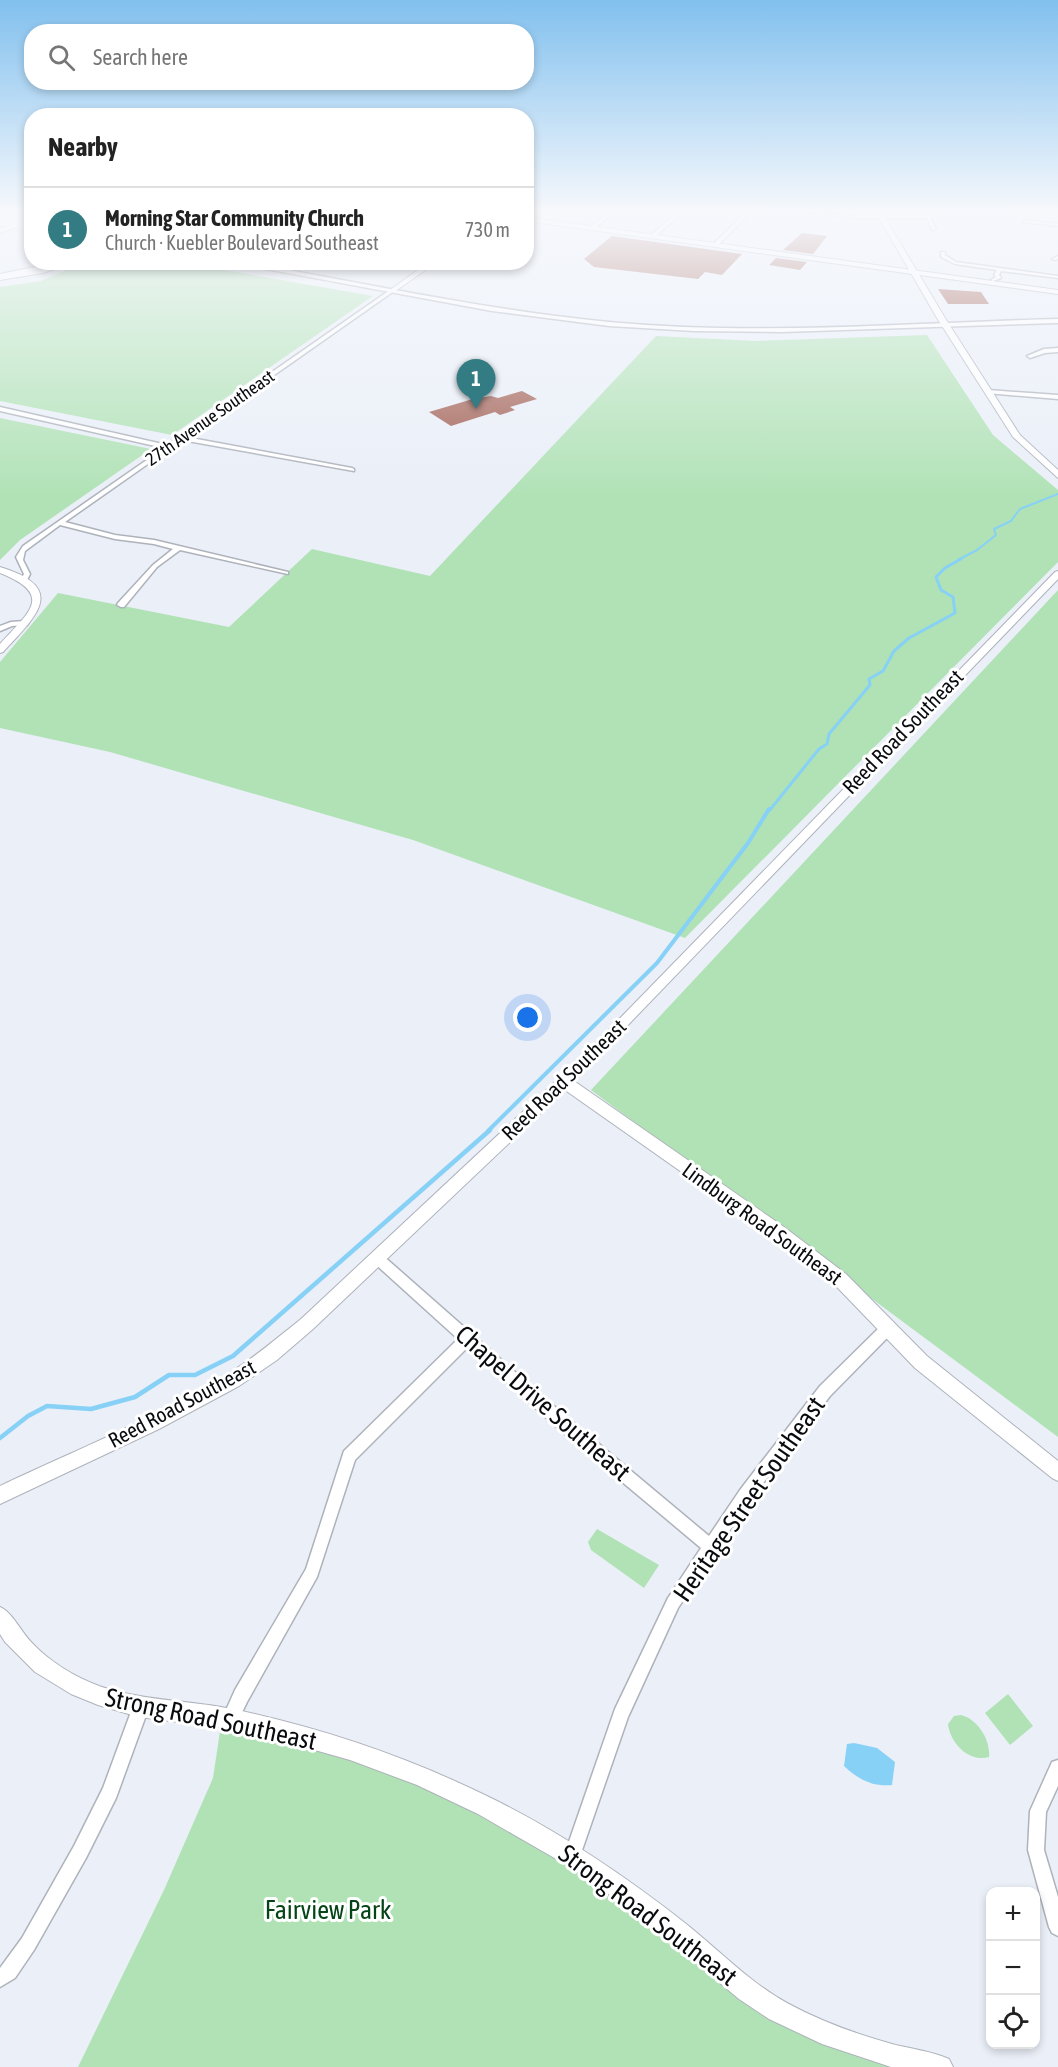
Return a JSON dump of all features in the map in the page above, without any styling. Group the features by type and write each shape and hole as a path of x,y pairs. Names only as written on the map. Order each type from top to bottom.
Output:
{"main road":[{"path":"488,307 544,317 663,328 782,330 1058,321"},
{"path":"936,307 1017,437 1058,475"}],"street":[{"name":"27th Avenue Southeast","path":"24,581 27,576 18,559 20,552 58,523 368,307"},
{"path":"1030,356 1044,351 1058,350"},
{"path":"988,392 1058,397"},
{"path":"0,409 169,447"},
{"path":"181,438 352,470"},
{"path":"58,523 286,573"},
{"path":"121,605 156,566 178,548"},
{"path":"0,570 24,581 36,590 38,599 35,609 0,650"},
{"name":"Reed Road Southeast","path":"0,1495 153,1423 233,1380 285,1343 564,1082 1058,573"},
{"path":"0,629 11,624 24,623"},
{"name":"Lindburg Road Southeast","path":"564,1082 779,1232 840,1279 930,1370 1058,1472"},
{"name":"Chapel Drive Southeast","path":"377,1258 558,1419 711,1547"},
{"name":"Heritage Street Southeast","path":"572,1856 621,1715 673,1603 745,1495 825,1391 888,1328"},
{"path":"230,1719 312,1572 349,1456 468,1338"},
{"name":"Strong Road Southeast","path":"0,1617 16,1640 50,1672 98,1697 141,1707 230,1719 301,1735 390,1764 474,1800 572,1856 663,1920 756,1998 806,2025 893,2058 941,2067"},
{"path":"0,1978 9,1972 28,1944 80,1852 110,1792 141,1707"},
{"path":"1058,1768 1038,1811 1036,1850 1058,1927"}],"green space":[{"path":"0,307 356,307 172,435 0,401"},
{"path":"927,335 993,435 1058,490 1058,562 685,938 413,840 110,752 0,728 0,662 58,593 229,627 312,549 430,576 656,336 755,341"},
{"path":"0,418 151,449 20,540 0,560"},
{"path":"1058,590 1058,1437 591,1090"},
{"path":"597,1529 659,1565 644,1588 591,1550 588,1542"},
{"path":"1008,1694 1033,1726 1010,1745 985,1713"},
{"path":"961,1715 973,1721 986,1738 989,1757 974,1757 968,1754 952,1738 948,1724 954,1716"},
{"name":"Fairview Park","path":"222,1718 301,1735 545,1839 757,1998 941,2067 78,2067 164,1890 213,1778"}],"water":[{"path":"854,1743 877,1748 895,1762 892,1785 878,1785 866,1781 844,1766 847,1744"}],"building":[{"path":"522,391 537,399 510,407 515,410 500,415 495,412 451,426 429,412 473,399 491,396 498,398"}],"waterway":[{"path":"958,560 977,550 996,535 994,529 1011,521 1020,509 1058,494"},
{"path":"769,811 819,749 827,744 829,734 870,685 869,679 883,671 894,651 909,638 955,613 953,597 941,590 936,577 945,568 961,559"},
{"path":"488,1131 657,963 748,843 769,809"},
{"path":"0,1438 28,1416 47,1406 91,1409 135,1397 169,1375 195,1375 233,1356 490,1130"}],"place":[{"name":"Morning Star Community Church","path":"476,409"}]}
